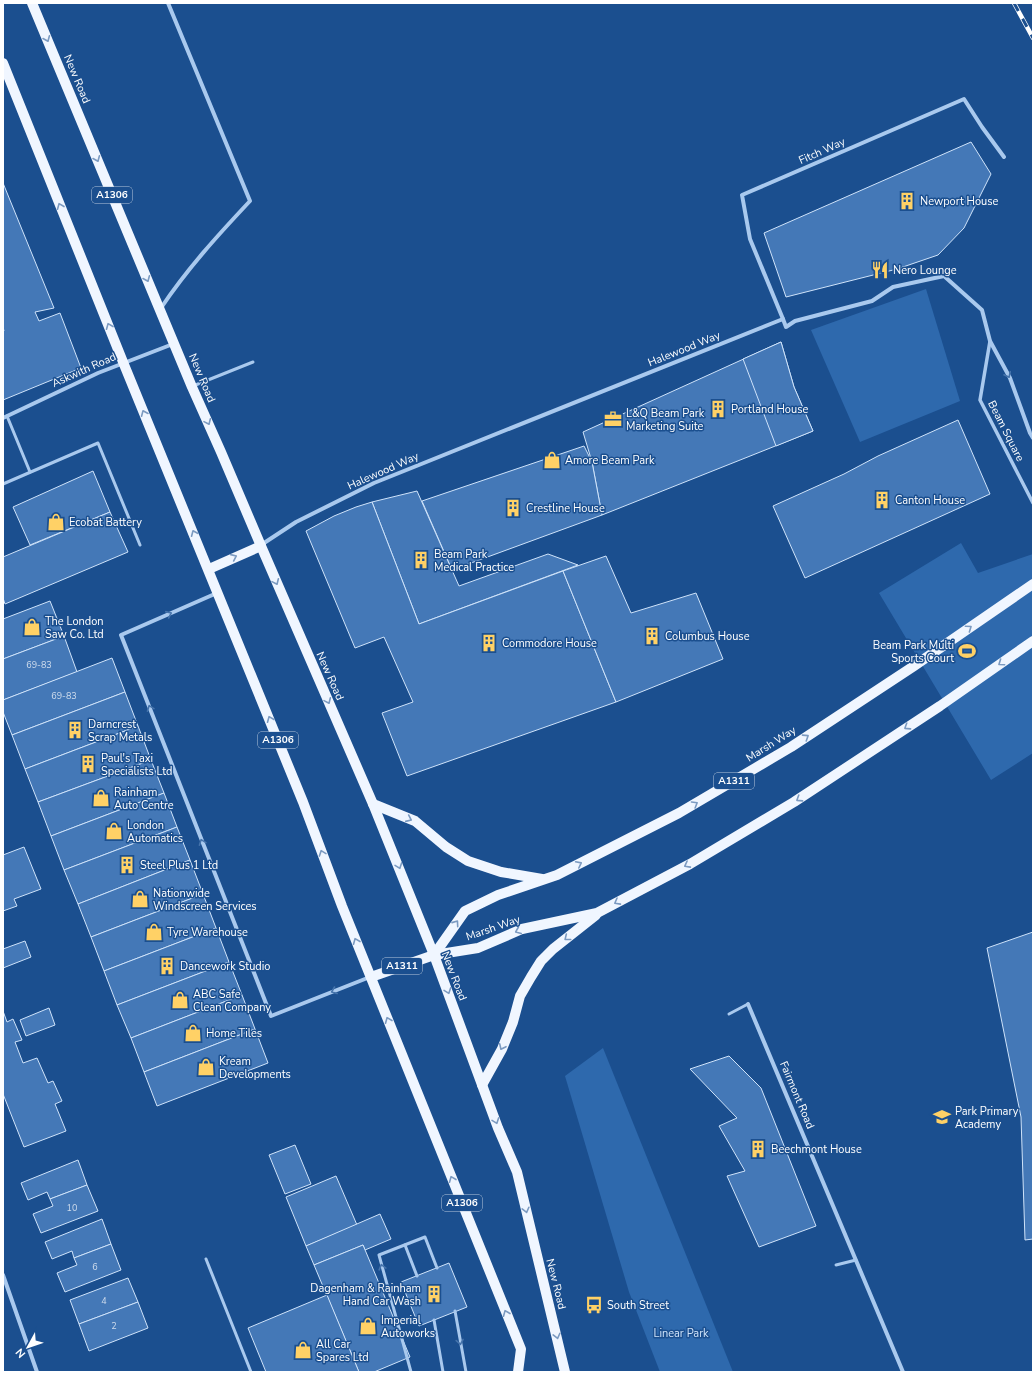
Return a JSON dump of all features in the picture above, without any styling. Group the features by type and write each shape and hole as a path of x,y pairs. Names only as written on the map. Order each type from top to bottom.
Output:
{"main road":[{"name":"New Road","path":"32,3 192,387 373,804 434,955 482,1085 517,1172 566,1372"},
{"name":"A1306","path":"3,64 303,802 335,889 521,1349 518,1372"},
{"path":"209,569 260,546"},
{"name":"Marsh Way","path":"434,955 465,911 498,895 557,875 679,814 791,747 914,666 1033,584"},
{"name":"Marsh Way","path":"371,977 434,955 478,948 522,929 597,913 690,864 794,802 940,706 1033,641"},
{"path":"373,804 415,821 446,847 468,861 501,872 544,880"},
{"name":"A1311","path":"482,1085 502,1049 513,1022 520,996 531,977 542,961 553,949 597,913"}],"street":[{"path":"160,309 173,290 217,236 250,201 168,3"},
{"name":"Fitch Way","path":"782,319 750,239 742,195 964,99 1004,157"},
{"name":"Halewood Way","path":"260,546 296,522 374,483 782,319 786,326 795,321 872,301 893,287 944,276 982,310 990,341 1010,378 1033,438"},
{"name":"Beam Square","path":"990,341 980,400 1033,503"},
{"name":"Askwith Road","path":"5,417 123,362 174,344"},
{"path":"217,593 121,635 271,1016 371,977"},
{"name":"Fairmont Road","path":"748,1004 903,1372"},
{"path":"3,1275 36,1372"}],"lane":[{"path":"192,387 253,362"},
{"path":"5,417 30,472"},
{"path":"3,484 98,443 140,545"},
{"path":"729,1014 748,1004"},
{"path":"411,1372 379,1255 425,1237 437,1268"},
{"path":"405,1245 417,1276"},
{"path":"206,1259 251,1372"},
{"path":"836,1265 856,1260"},
{"path":"455,1311 466,1372"},
{"path":"434,1320 443,1372"}],"green space":[{"path":"926,289 960,401 860,442 811,330"},
{"name":"Beam Park Multi Sports Court","path":"961,543 978,573 1033,554 1033,753 991,780 879,593"},
{"name":"Linear Park","path":"603,1048 733,1372 660,1372 629,1292 565,1076"}],"building":[{"name":"Newport House","path":"971,142 991,174 964,228 938,255 897,269 786,297 764,233"},
{"path":"3,183 54,308 35,312 39,321 60,313 81,368 3,400 4,331"},
{"name":"Portland House","path":"781,342 794,387 813,431 602,515 592,462 583,432"},
{"path":"781,342 794,387 813,431 776,446 743,359"},
{"name":"Canton House","path":"958,420 990,494 805,578 773,506"},
{"name":"Crestline House","path":"584,446 592,462 602,515 452,570 422,501"},
{"path":"93,471 110,512 30,545 13,507"},
{"name":"Beam Park Medical Practice","path":"417,491 459,586 548,554 578,565 419,624 372,502"},
{"name":"Commodore House","path":"372,502 419,624 563,571 616,702 407,776 382,713 413,702 384,637 355,648 306,531 334,516"},
{"path":"110,512 128,552 5,604 3,598 3,557"},
{"name":"Columbus House","path":"606,556 631,613 696,593 723,659 616,702 563,571"},
{"name":"The London Saw Co. Ltd","path":"50,601 64,636 3,659 3,619"},
{"path":"64,636 77,672 3,700 3,659"},
{"path":"112,658 125,692 12,735 3,712 3,700"},
{"name":"Darncrest Scrap Metals","path":"125,692 138,726 25,769 12,735"},
{"name":"Paul's Taxi Specialists Ltd","path":"138,726 151,760 38,802 25,769"},
{"name":"Rainham Auto Centre","path":"151,760 164,793 51,836 38,802"},
{"name":"London Automatics","path":"164,793 177,827 64,870 51,836"},
{"name":"Steel Plus 1 Ltd","path":"177,827 190,860 78,904 64,870"},
{"path":"24,847 41,889 14,899 17,906 3,911 3,855"},
{"name":"Nationwide Windscreen Services","path":"190,860 203,894 91,937 78,904"},
{"name":"Tyre Warehouse","path":"203,894 216,928 104,971 91,937"},
{"name":"Dancework Studio","path":"216,928 229,962 117,1005 104,971"},
{"name":"Park Primary Academy","path":"1033,932 1033,1239 1025,1240 1021,1117 987,948"},
{"path":"25,941 31,957 3,968 3,949"},
{"name":"ABC Safe Clean Company","path":"229,962 242,995 131,1038 117,1005"},
{"name":"Home Tiles","path":"242,995 255,1029 144,1072 131,1038"},
{"path":"49,1008 55,1025 26,1036 20,1020"},
{"path":"3,1011 7,1022 13,1019 22,1040 15,1042 23,1063 37,1058 48,1083 53,1081 62,1101 55,1104 66,1131 24,1147 3,1094"},
{"name":"Kream Developments","path":"255,1029 268,1063 157,1106 144,1072"},
{"name":"Beechmont House","path":"729,1056 761,1088 816,1226 759,1247 727,1176 745,1171 719,1126 737,1118 690,1069"},
{"path":"295,1145 311,1184 285,1194 269,1155"},
{"path":"78,1160 87,1185 50,1199 47,1192 28,1200 21,1183"},
{"path":"336,1176 357,1225 306,1246 286,1197"},
{"path":"87,1185 98,1211 41,1233 33,1214 53,1206 50,1199"},
{"path":"380,1214 391,1239 365,1250 363,1245 314,1265 306,1246"},
{"path":"102,1219 111,1244 74,1258 72,1251 52,1259 45,1242"},
{"path":"111,1244 121,1270 65,1292 57,1273 77,1265 74,1258"},
{"name":"Imperial Autoworks","path":"363,1245 410,1357 374,1372 359,1372 314,1265"},
{"name":"Dagenham & Rainham Hand Car Wash","path":"449,1263 467,1307 419,1326 401,1282"},
{"path":"128,1278 138,1302 79,1324 70,1300"},
{"name":"All Car Spares Ltd","path":"327,1295 359,1372 266,1372 248,1328"},
{"path":"138,1302 148,1328 89,1351 79,1324"}],"railway":[{"path":"1014,3 1033,38"}],"place":[{"name":"Newport House","path":"907,201"},
{"name":"Nero Lounge","path":"880,270"},
{"name":"Portland House","path":"718,409"},
{"name":"L&Q Beam Park Marketing Suite","path":"613,419"},
{"name":"Amore Beam Park","path":"552,460"},
{"name":"Canton House","path":"882,500"},
{"name":"Crestline House","path":"513,508"},
{"name":"Ecobat Battery","path":"56,522"},
{"name":"Beam Park Medical Practice","path":"421,560"},
{"name":"The London Saw Co. Ltd","path":"32,627"},
{"name":"Columbus House","path":"652,636"},
{"name":"Commodore House","path":"489,643"},
{"name":"Beam Park Multi Sports Court","path":"967,651"},
{"name":"Darncrest Scrap Metals","path":"75,730"},
{"name":"Paul's Taxi Specialists Ltd","path":"88,764"},
{"name":"Rainham Auto Centre","path":"101,798"},
{"name":"London Automatics","path":"114,831"},
{"name":"Steel Plus 1 Ltd","path":"127,865"},
{"name":"Nationwide Windscreen Services","path":"140,899"},
{"name":"Tyre Warehouse","path":"154,932"},
{"name":"Dancework Studio","path":"167,966"},
{"name":"ABC Safe Clean Company","path":"180,1000"},
{"name":"Home Tiles","path":"193,1033"},
{"name":"Kream Developments","path":"206,1067"},
{"name":"Park Primary Academy","path":"942,1117"},
{"name":"Beechmont House","path":"758,1149"},
{"name":"Dagenham & Rainham Hand Car Wash","path":"434,1294"},
{"name":"South Street","path":"594,1305"},
{"name":"Imperial Autoworks","path":"368,1326"},
{"name":"All Car Spares Ltd","path":"303,1350"}]}
